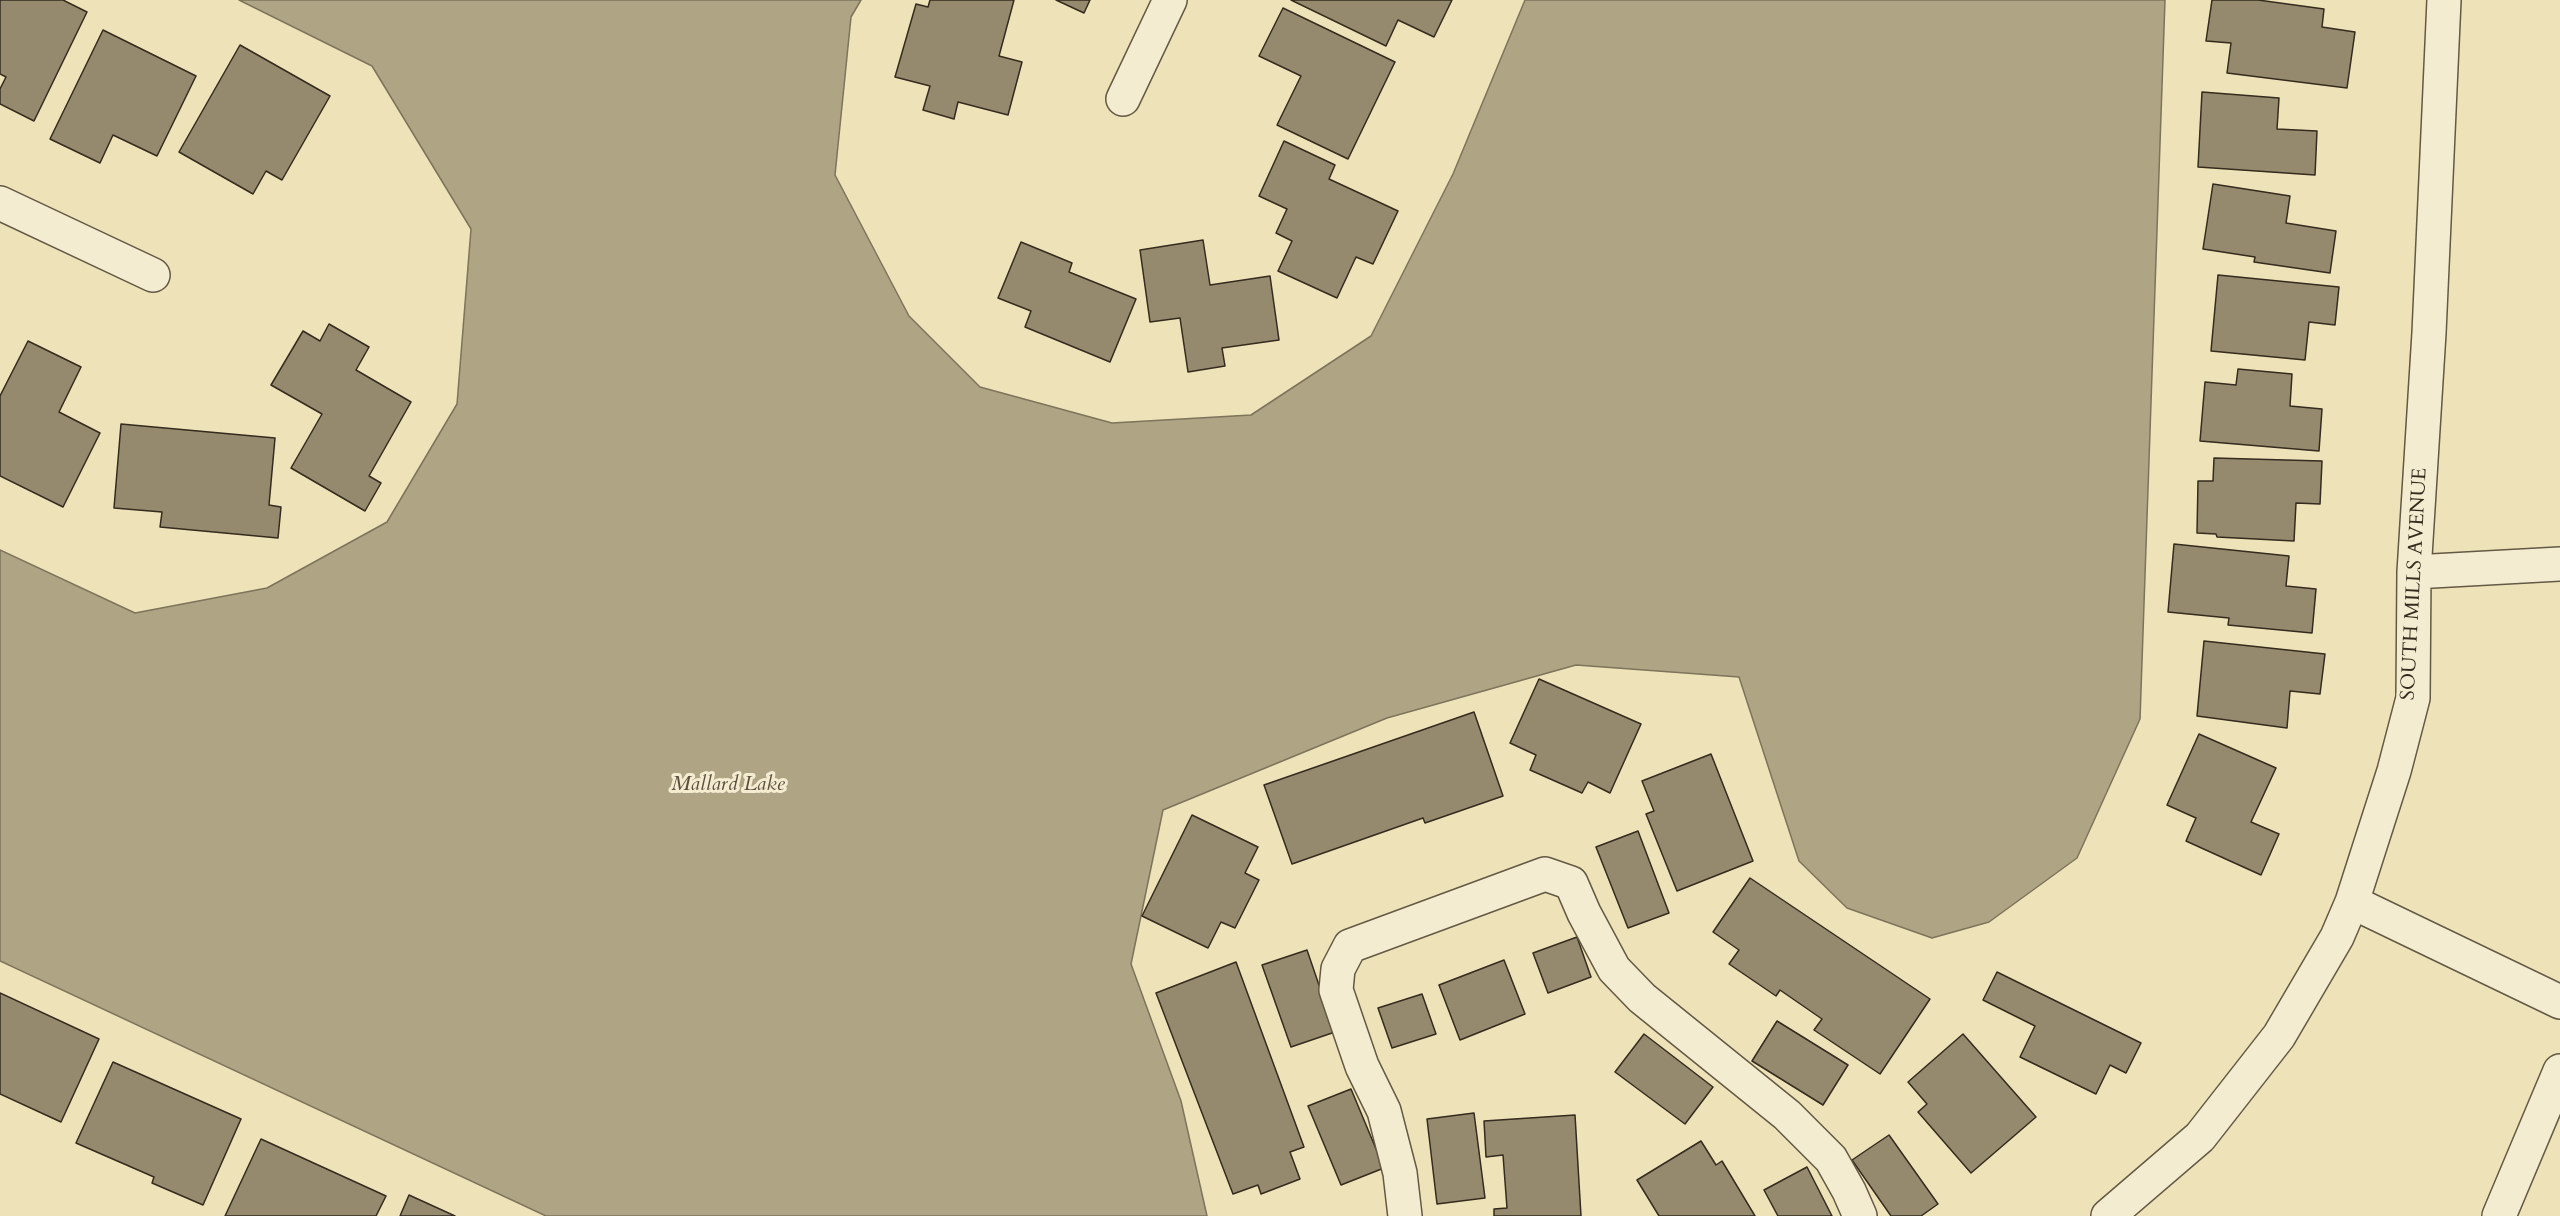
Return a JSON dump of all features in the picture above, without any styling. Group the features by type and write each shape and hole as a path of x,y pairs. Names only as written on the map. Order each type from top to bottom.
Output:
{"street":[{"path":"1123,99 1170,0"},
{"name":"SOUTH MILLS AVENUE","path":"2108,1216 2200,1137 2279,1035 2337,937 2352,902 2394,771 2413,698 2414,572 2429,333 2444,0"},
{"path":"0,203 153,275"},
{"path":"2414,572 2560,564"},
{"path":"1405,1216 1400,1173 1384,1111 1362,1065 1335,990 1338,969 1350,946 1545,874 1570,883 1614,969 1642,998 1787,1114 1831,1160 1860,1216"},
{"path":"2352,902 2560,1002"},
{"path":"2499,1216 2560,1071"}],"water":[{"name":"Mallard Lake","path":"239,0 861,0 851,17 835,175 909,316 980,387 1112,423 1251,415 1371,336 1453,174 1525,0 2165,0 2140,719 2077,858 1989,922 1932,938 1847,908 1799,861 1739,677 1576,665 1387,718 1163,810 1131,964 1181,1101 1207,1216 546,1216 0,961 0,550 135,613 267,588 387,522 457,404 471,229 372,66"}],"building":[{"path":"0,0 63,0 87,12 34,121 0,104 0,89 6,77 0,74"},
{"path":"930,0 1014,0 999,56 1022,62 1008,115 958,102 954,119 923,110 930,86 895,77 916,4 928,7"},
{"path":"1056,0 1090,0 1084,13"},
{"path":"1291,0 1452,0 1434,37 1398,20 1386,46"},
{"path":"2212,0 2258,0 2324,9 2322,27 2355,32 2347,88 2227,73 2231,43 2206,41"},
{"path":"1283,8 1395,62 1348,159 1277,125 1301,76 1259,56"},
{"path":"103,30 196,76 157,156 113,135 100,163 50,139"},
{"path":"240,45 330,96 282,180 266,171 253,194 179,152"},
{"path":"2202,92 2279,98 2277,129 2317,131 2315,175 2198,167"},
{"path":"1284,141 1335,165 1329,179 1398,211 1373,264 1356,257 1337,298 1278,271 1292,241 1276,233 1287,209 1259,196"},
{"path":"2213,184 2290,196 2286,223 2336,231 2330,273 2254,262 2255,257 2203,249"},
{"path":"1203,240 1210,285 1270,276 1279,340 1222,348 1225,366 1188,372 1180,318 1150,322 1140,250"},
{"path":"1021,242 1072,263 1069,272 1136,299 1110,362 1025,327 1031,311 998,298"},
{"path":"2218,275 2339,287 2335,325 2309,322 2305,360 2211,351"},
{"path":"329,324 369,347 356,370 411,402 369,476 381,483 365,511 291,468 322,414 271,385 303,331 320,341"},
{"path":"28,341 81,367 59,412 100,433 63,507 0,476 0,396"},
{"path":"2238,369 2292,374 2290,406 2322,409 2319,451 2200,441 2205,382 2236,385"},
{"path":"121,424 275,438 269,505 281,507 278,538 160,527 162,512 114,508"},
{"path":"2214,458 2322,461 2320,504 2296,503 2294,541 2217,537 2216,534 2197,533 2198,481 2213,481"},
{"path":"2174,544 2289,556 2286,586 2316,589 2312,633 2228,625 2229,618 2168,612"},
{"path":"2204,641 2325,654 2320,694 2290,691 2287,728 2197,716"},
{"path":"1539,679 1641,724 1610,793 1588,782 1582,793 1530,770 1536,755 1510,743"},
{"path":"1474,712 1503,796 1425,823 1423,818 1292,864 1264,785"},
{"path":"2199,734 2276,768 2251,822 2279,834 2261,875 2186,841 2196,818 2167,805"},
{"path":"1711,754 1753,861 1677,891 1646,814 1654,811 1642,781"},
{"path":"1192,815 1258,847 1245,873 1259,880 1235,928 1221,922 1208,948 1142,916"},
{"path":"1638,831 1669,913 1628,928 1596,847"},
{"path":"1750,878 1930,999 1880,1074 1814,1030 1822,1019 1780,990 1776,996 1729,964 1739,950 1713,932"},
{"path":"1577,937 1591,977 1548,993 1533,953"},
{"path":"1307,950 1335,1032 1291,1047 1262,965"},
{"path":"1504,960 1525,1014 1460,1040 1439,985"},
{"path":"1236,962 1304,1147 1290,1152 1300,1179 1261,1194 1258,1185 1233,1194 1156,993"},
{"path":"1997,972 2141,1043 2126,1073 2110,1065 2096,1094 2020,1057 2035,1026 1983,1000"},
{"path":"0,993 99,1039 61,1122 0,1094"},
{"path":"1422,994 1436,1034 1392,1048 1378,1008"},
{"path":"1777,1021 1848,1065 1823,1105 1752,1061"},
{"path":"1644,1034 1713,1087 1685,1124 1615,1072"},
{"path":"1963,1034 2036,1117 1971,1173 1918,1112 1927,1104 1908,1082"},
{"path":"113,1062 241,1119 203,1205 152,1183 154,1177 76,1143"},
{"path":"1351,1089 1384,1168 1341,1185 1308,1106"},
{"path":"1474,1113 1485,1198 1437,1204 1427,1119"},
{"path":"1575,1115 1581,1216 1494,1216 1494,1209 1507,1208 1503,1155 1486,1157 1484,1121"},
{"path":"1889,1135 1938,1204 1921,1216 1891,1216 1852,1160"},
{"path":"261,1139 386,1196 376,1216 225,1216"},
{"path":"1701,1141 1716,1165 1722,1161 1755,1216 1659,1216 1637,1180"},
{"path":"1807,1167 1832,1216 1778,1216 1764,1190"},
{"path":"409,1195 455,1216 400,1216"}]}
